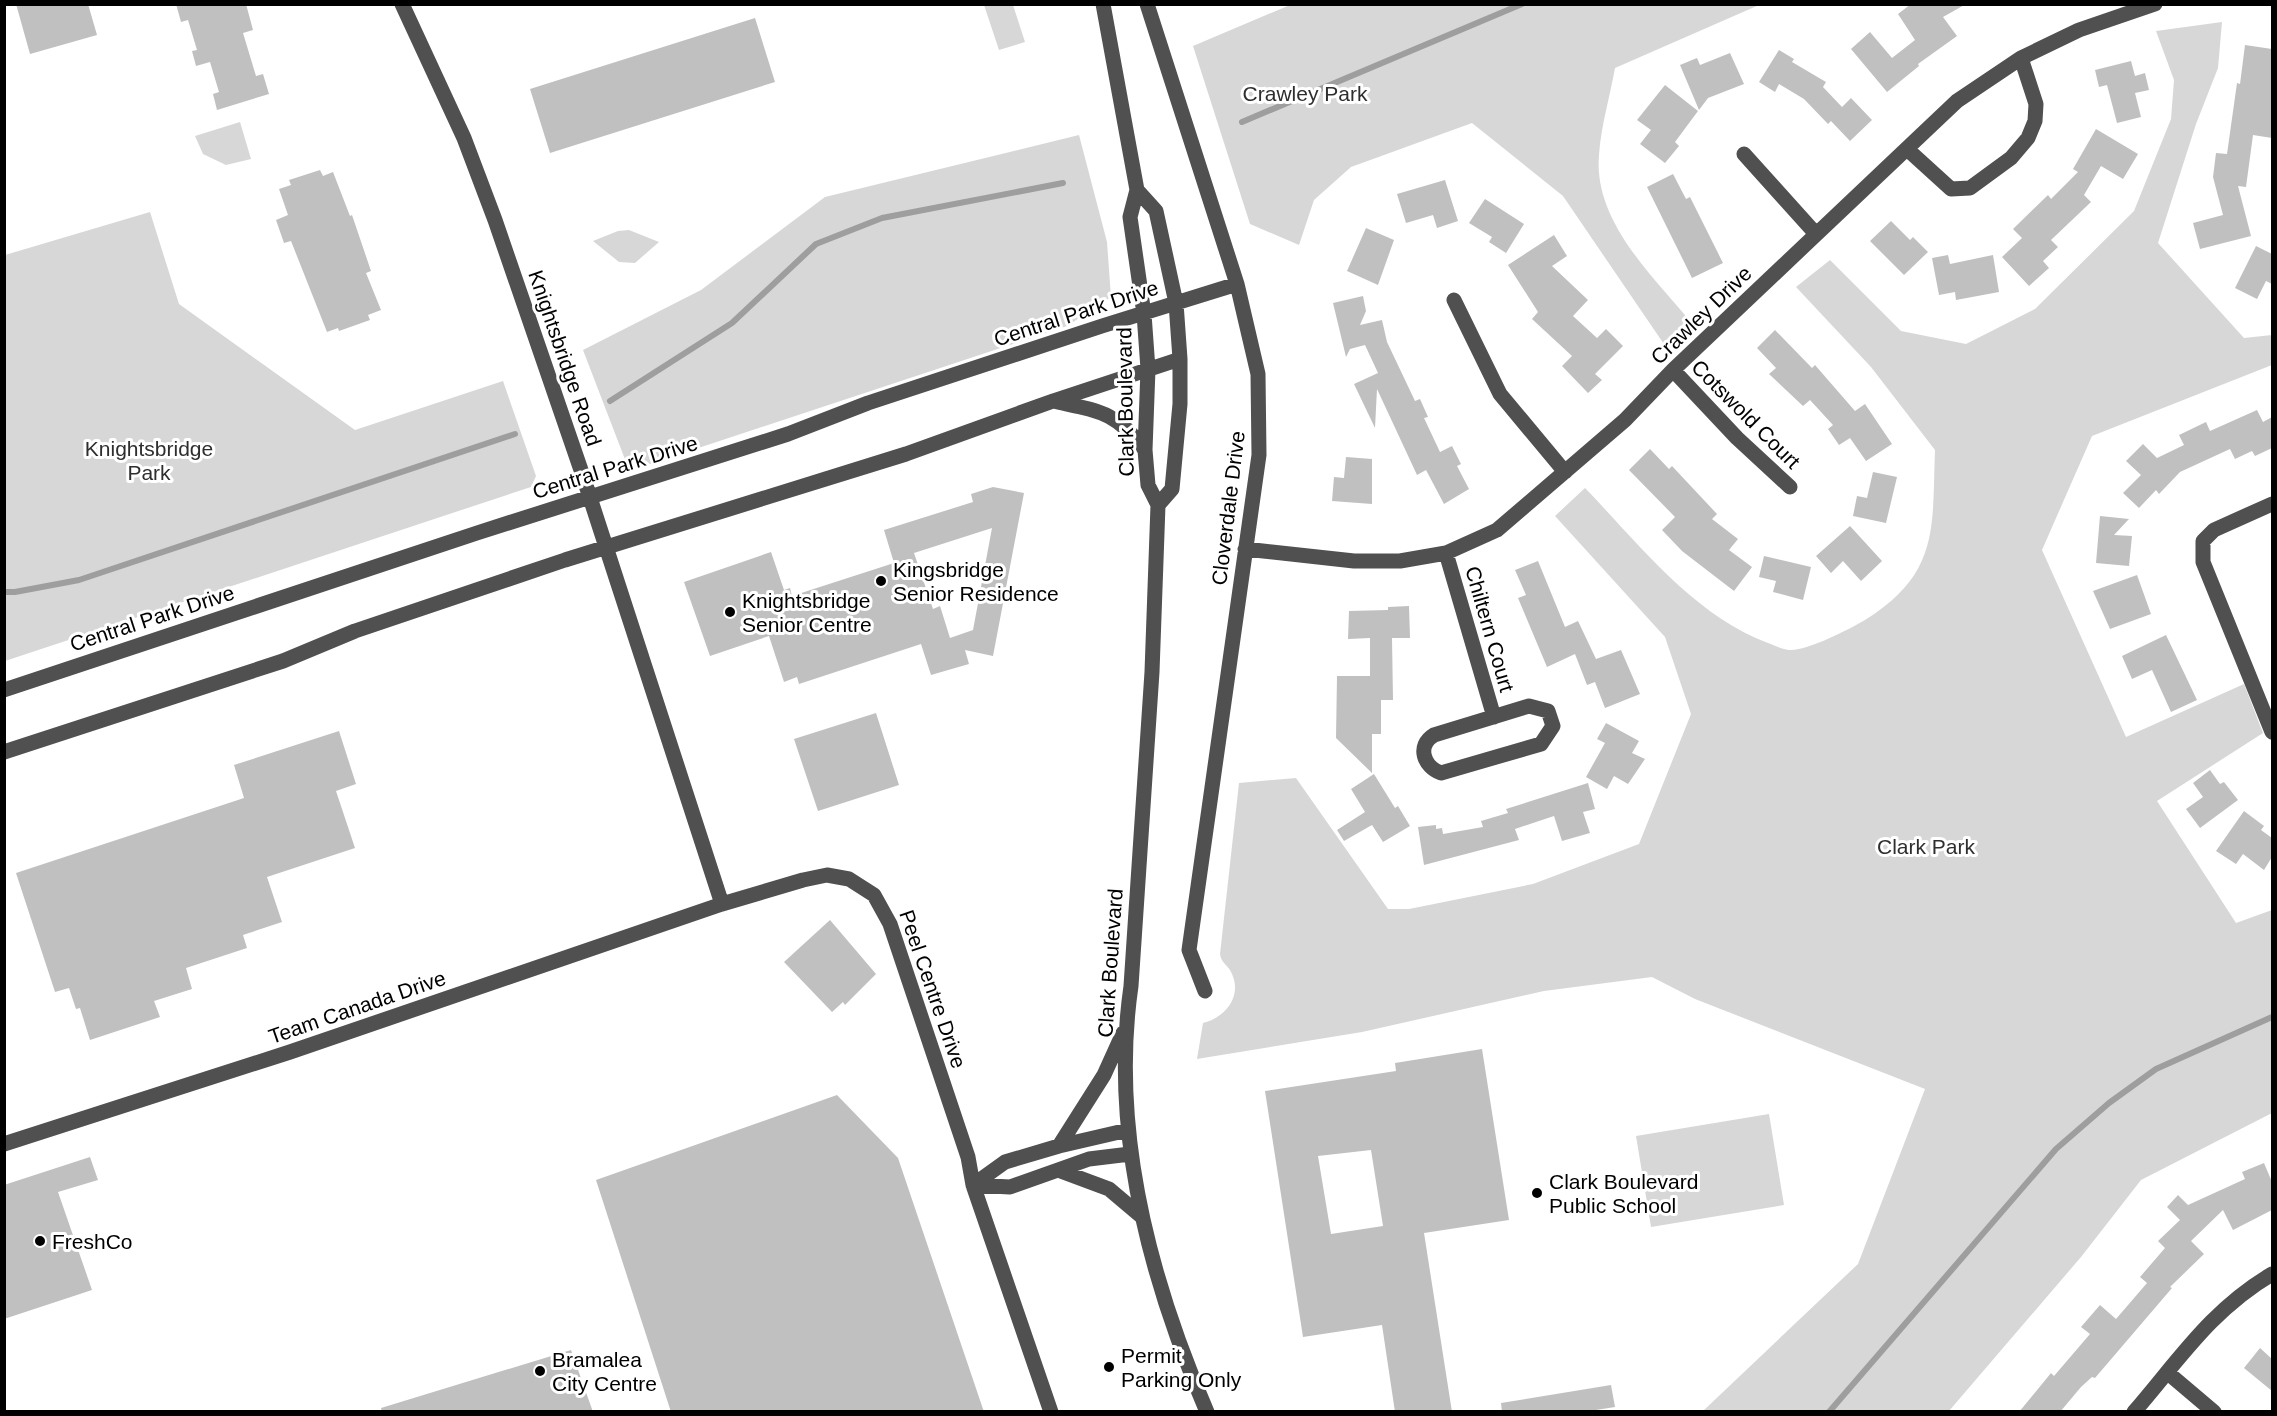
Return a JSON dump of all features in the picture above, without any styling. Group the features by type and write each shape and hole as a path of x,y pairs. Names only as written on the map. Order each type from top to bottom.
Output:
{"street":[{"name":"Knightsbridge Road","path":"402,4 464,138 495,220 589,497 722,904"},
{"name":"Clark Boulevard","path":"1103,4 1137,190 1130,217 1144,314 1148,369 1144,450 1148,485 1158,505 1152,672 1131,986 1125,1030 1128,1130 1141,1216 1179,1348 1208,1412"},
{"name":"Cloverdale Drive","path":"1147,4 1238,284 1246,315 1259,391 1258,455 1190,950 1205,991"},
{"name":"Crawley Drive","path":"1245,549 1354,561 1400,561 1446,553 1497,530 1625,420 1673,370 1957,101 2021,58 2079,30 2155,4"},
{"path":"1907,149 1951,189 1970,188 2011,158 2028,138 2036,121 2037,104 2021,58"},
{"path":"1744,154 1816,234"},
{"name":"Clark Boulevard","path":"1137,190 1156,211 1176,303 1180,359 1180,404 1172,489 1158,505"},
{"name":"Central Park Drive","path":"4,690 589,497 788,434 868,403 1238,284"},
{"path":"1454,300 1500,394 1565,472"},
{"path":"4,752 283,661 355,630 604,547 704,519 906,454 1053,401 1180,359"},
{"name":"Cotswold Court","path":"1673,370 1737,438 1790,487"},
{"path":"1053,401 1093,409 1117,419 1130,429 1144,450"},
{"path":"2272,504 2214,530 2203,541 2203,562 2272,732"},
{"name":"Chiltern Court","path":"1446,553 1494,717"},
{"name":"Chiltern Court","path":"1529,706 1548,711 1553,726 1541,744 1441,773 1427,765 1423,755 1428,740 1494,717 1529,706"},
{"name":"Peel Centre Drive","path":"722,904 827,875 849,879 874,895 890,924 968,1157 973,1185 985,1212 1051,1412"},
{"name":"Team Canada Drive","path":"4,1144 302,1048 722,904"},
{"path":"1059,1146 1104,1075 1125,1030"},
{"path":"973,1185 1005,1162 1059,1146 1128,1130"},
{"path":"973,1185 1010,1187 1089,1160 1130,1154"},
{"path":"1058,1170 1109,1189 1141,1216"},
{"path":"2134,1412 2168,1373 2200,1330 2229,1303 2272,1274"},
{"path":"2168,1373 2214,1412"}],"green space":[{"path":"984,5 1013,5 1025,42 999,50"},
{"name":"Crawley Park","path":"1290,5 1759,5 1615,68 1604,122 1599,155 1600,180 1606,204 1631,249 1696,328 1670,353 1563,196 1472,123 1351,167 1314,200 1299,245 1250,224 1193,46"},
{"name":"Clark Park","path":"2222,22 2218,68 2196,124 2158,243 2244,338 2272,335 2272,365 2092,436 2042,550 2126,737 2244,684 2263,733 2157,801 2236,923 2272,910 2272,1113 2141,1180 2081,1257 1949,1411 1703,1411 1858,1264 1925,1089 1695,999 1652,977 1544,991 1362,1032 1197,1059 1203,1023 1212,1020 1226,1010 1234,996 1234,979 1220,954 1239,783 1296,778 1388,909 1409,909 1533,884 1639,844 1691,714 1665,637 1555,516 1585,488 1647,554 1691,596 1715,615 1741,631 1784,649 1807,647 1865,620 1907,585 1927,547 1933,503 1935,450 1871,367 1796,287 1830,260 1901,331 1966,344 2035,309 2134,211 2171,119 2174,80 2156,31"},
{"path":"240,122 251,159 226,165 203,154 195,136"},
{"path":"1079,135 1107,242 1111,297 1067,326 644,466 626,462 583,350 701,290 825,197"},
{"name":"Knightsbridge Park","path":"150,212 179,304 355,430 503,381 536,476 531,487 5,661 5,255"},
{"path":"629,230 659,242 635,263 619,262 593,241 618,231"},
{"path":"1769,1114 1784,1205 1651,1227 1636,1136"}],"building":[{"path":"16,4 88,4 97,35 30,54"},
{"path":"176,4 246,4 253,30 243,33 256,76 263,74 269,94 217,110 213,94 219,92 210,62 196,66 192,51 197,50 188,20 181,22"},
{"path":"1911,4 1966,4 1943,17 1957,36 1918,64 1919,66 1887,92 1851,49 1870,32 1892,58 1915,40 1898,14"},
{"path":"755,18 775,82 550,153 530,89"},
{"path":"2245,45 2272,49 2272,138 2253,135 2246,187 2238,186 2251,236 2200,249 2193,223 2223,215 2213,177 2216,153 2227,154"},
{"path":"1779,50 1794,59 1792,62 1826,82 1823,87 1842,107 1851,98 1872,120 1850,141 1831,121 1828,124 1804,99 1779,84 1775,92 1759,82"},
{"path":"1730,53 1744,84 1708,98 1699,110 1680,65 1697,58 1700,65"},
{"path":"2131,61 2135,76 2145,73 2149,90 2135,93 2141,117 2117,123 2107,85 2099,87 2095,70"},
{"path":"1665,85 1698,111 1675,142 1679,146 1665,163 1640,144 1651,130 1637,120"},
{"path":"2096,129 2138,154 2123,179 2101,166 2084,195 2091,202 2051,240 2058,247 2043,261 2049,268 2029,286 2002,257 2022,238 2013,229 2048,195 2051,199 2078,172 2073,169"},
{"path":"320,170 323,176 333,172 350,216 352,215 371,271 366,273 381,310 368,315 370,320 339,331 338,328 327,332 291,241 284,243 276,220 288,215 279,189 291,185 289,180"},
{"path":"1673,174 1686,199 1690,197 1723,263 1692,278 1647,187"},
{"path":"1445,180 1458,221 1437,228 1433,215 1406,223 1397,194"},
{"path":"1485,199 1524,224 1506,253 1489,242 1492,237 1469,223"},
{"path":"1891,221 1910,240 1913,237 1928,252 1904,275 1870,241"},
{"path":"1366,228 1394,240 1378,285 1347,271"},
{"path":"1554,235 1567,256 1552,266 1588,300 1573,316 1597,338 1606,329 1623,346 1595,374 1602,380 1588,393 1562,366 1572,356 1532,319 1538,312 1508,265"},
{"path":"2256,246 2272,254 2272,284 2266,281 2257,299 2235,288"},
{"path":"1948,255 1950,264 1993,255 1999,292 1956,300 1955,292 1939,295 1932,258"},
{"path":"1363,296 1366,311 1360,325 1382,320 1387,342 1415,401 1420,399 1428,417 1424,418 1440,452 1452,446 1461,464 1457,466 1469,489 1444,504 1426,470 1417,475 1377,389 1375,428 1354,384 1378,373 1365,345 1350,349 1346,357 1333,303"},
{"path":"1775,330 1812,368 1815,365 1855,411 1865,404 1892,444 1866,461 1850,438 1839,445 1828,429 1833,425 1810,400 1803,406 1769,374 1776,368 1757,348"},
{"path":"2257,410 2263,422 2272,417 2272,448 2255,456 2252,451 2235,459 2230,449 2180,472 2159,494 2156,490 2139,508 2123,493 2141,475 2126,461 2143,444 2157,458 2184,445 2179,435 2206,422 2210,431"},
{"path":"1650,449 1669,469 1672,466 1717,514 1712,519 1738,539 1729,550 1752,567 1734,591 1682,551 1662,530 1675,517 1629,470"},
{"path":"1346,457 1372,459 1372,504 1332,501 1334,477 1344,478"},
{"path":"1873,472 1897,477 1886,523 1853,516 1857,496 1867,498"},
{"name":"Kingsbridge Senior Residence","path":"993,487 1024,493 993,656 965,650 969,664 931,675 921,644 799,684 797,677 784,682 769,636 710,656 684,582 771,552 784,590 790,588 792,596 894,563 884,530 973,502 971,494","holes":["992,528 973,630 950,638 940,606 933,609 914,553"]},
{"path":"2100,516 2129,519 2114,535 2132,536 2129,566 2096,563"},
{"path":"1850,526 1882,561 1861,581 1843,561 1831,573 1816,556"},
{"path":"1764,556 1811,567 1803,600 1773,592 1776,581 1759,577"},
{"path":"1538,561 1565,627 1578,621 1596,659 1621,650 1640,694 1605,708 1595,682 1587,685 1575,654 1547,667 1518,598 1526,595 1515,570"},
{"path":"2137,575 2151,614 2110,629 2093,591"},
{"path":"1409,606 1410,638 1392,638 1393,700 1381,700 1381,734 1372,734 1372,773 1336,738 1337,676 1370,676 1370,638 1348,639 1349,611 1388,610 1388,607"},
{"path":"2166,635 2197,700 2171,712 2152,670 2132,679 2122,656"},
{"path":"876,713 899,785 818,811 794,739"},
{"path":"1606,723 1639,741 1632,753 1645,759 1628,784 1614,776 1607,789 1586,777 1605,743 1597,739"},
{"path":"339,731 356,784 336,791 355,848 267,877 282,922 243,935 247,948 186,968 192,989 154,1001 160,1017 90,1040 80,1008 76,1009 69,988 55,992 16,873 244,798 234,765"},
{"path":"2210,770 2220,784 2224,782 2238,800 2200,828 2186,809 2203,797 2193,783"},
{"path":"1374,774 1395,808 1398,806 1410,826 1383,842 1372,825 1344,841 1337,830 1365,812 1351,789"},
{"path":"1588,783 1595,809 1583,812 1590,833 1562,841 1554,816 1515,829 1519,840 1424,865 1418,827 1436,825 1436,829 1442,828 1443,834 1483,827 1481,821 1508,813 1506,809"},
{"path":"2244,811 2264,826 2261,830 2272,838 2272,857 2264,870 2243,854 2236,864 2216,851"},
{"path":"830,920 876,974 845,1005 843,1002 832,1012 784,962"},
{"path":"1482,1049 1509,1220 1424,1233 1452,1412 1395,1412 1382,1325 1303,1337 1265,1091 1396,1071 1395,1063","holes":["1371,1150 1383,1226 1331,1234 1318,1156"]},
{"path":"837,1095 898,1158 984,1412 671,1412 596,1180"},
{"name":"FreshCo","path":"90,1157 98,1180 58,1192 92,1290 4,1319 4,1185"},
{"path":"2264,1163 2272,1182 2272,1210 2233,1230 2223,1210 2191,1241 2204,1254 2170,1287 2172,1288 2095,1378 2092,1377 2081,1387 2060,1412 2019,1412 2051,1373 2054,1376 2090,1334 2081,1327 2100,1305 2116,1319 2147,1283 2140,1277 2165,1248 2158,1241 2180,1220 2167,1207 2178,1195 2188,1205 2245,1179 2242,1172"},
{"path":"2260,1348 2272,1359 2272,1391 2244,1368"},
{"name":"Bramalea City Centre","path":"571,1350 593,1412 382,1412 381,1408"},
{"path":"1611,1385 1615,1407 1583,1412 1502,1412 1501,1403"}],"waterway":[{"path":"1242,122 1522,4"},
{"path":"610,401 732,323 816,244 882,218 1063,183"},
{"path":"4,592 79,580 515,434"},
{"path":"1829,1412 2056,1149 2109,1103 2156,1069 2272,1017"}],"place":[{"name":"Kingsbridge Senior Residence","path":"881,581"},
{"name":"Knightsbridge Senior Centre","path":"730,612"},
{"name":"Clark Boulevard Public School","path":"1537,1193"},
{"name":"FreshCo","path":"40,1241"},
{"name":"Permit Parking Only","path":"1109,1367"},
{"name":"Bramalea City Centre","path":"540,1371"}]}
